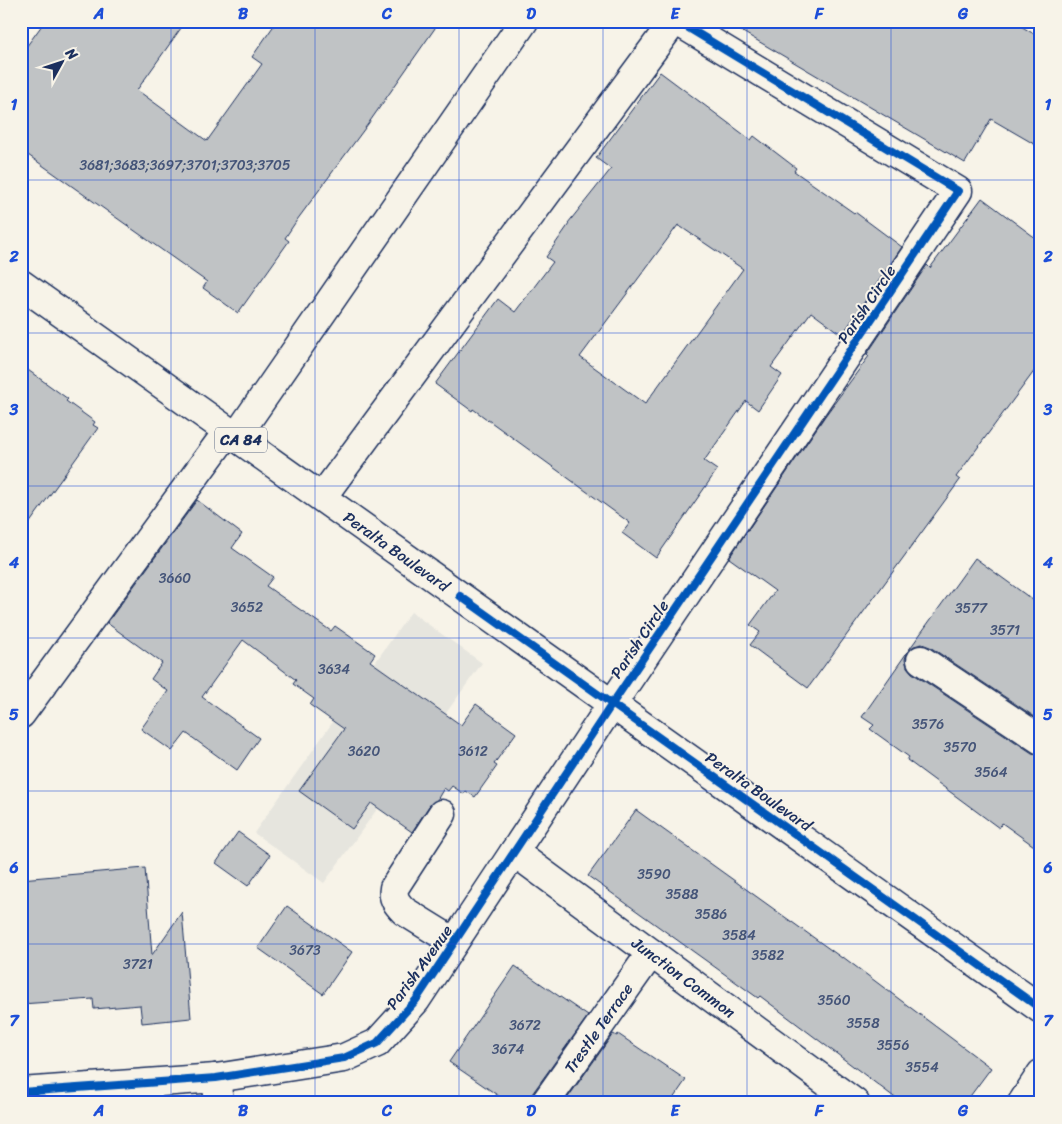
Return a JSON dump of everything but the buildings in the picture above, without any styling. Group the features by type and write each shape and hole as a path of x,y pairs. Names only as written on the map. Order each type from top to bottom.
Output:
{"street":[{"path":"21,714 232,434 524,21"},
{"name":"Parish Circle","path":"322,497 676,21 958,191 612,704"},
{"name":"Peralta Boulevard","path":"21,284 1041,1009"},
{"path":"922,660 1041,740"},
{"name":"Parish Avenue","path":"21,1092 218,1090 344,1058 377,1043 416,1000 612,704"},
{"path":"442,814 394,888 393,895 404,911 454,942"},
{"name":"Junction Common","path":"514,852 856,1103"},
{"name":"Trestle Terrace","path":"545,1103 651,953"},
{"path":"1022,1103 1041,1074"}],"shaded area":[{"path":"411,612 482,663 324,883 254,833"}],"cycle path":[{"path":"21,1092 216,1078 344,1058 377,1043 416,1000 612,704 958,191 677,21"},
{"path":"460,596 1041,1009"}]}
